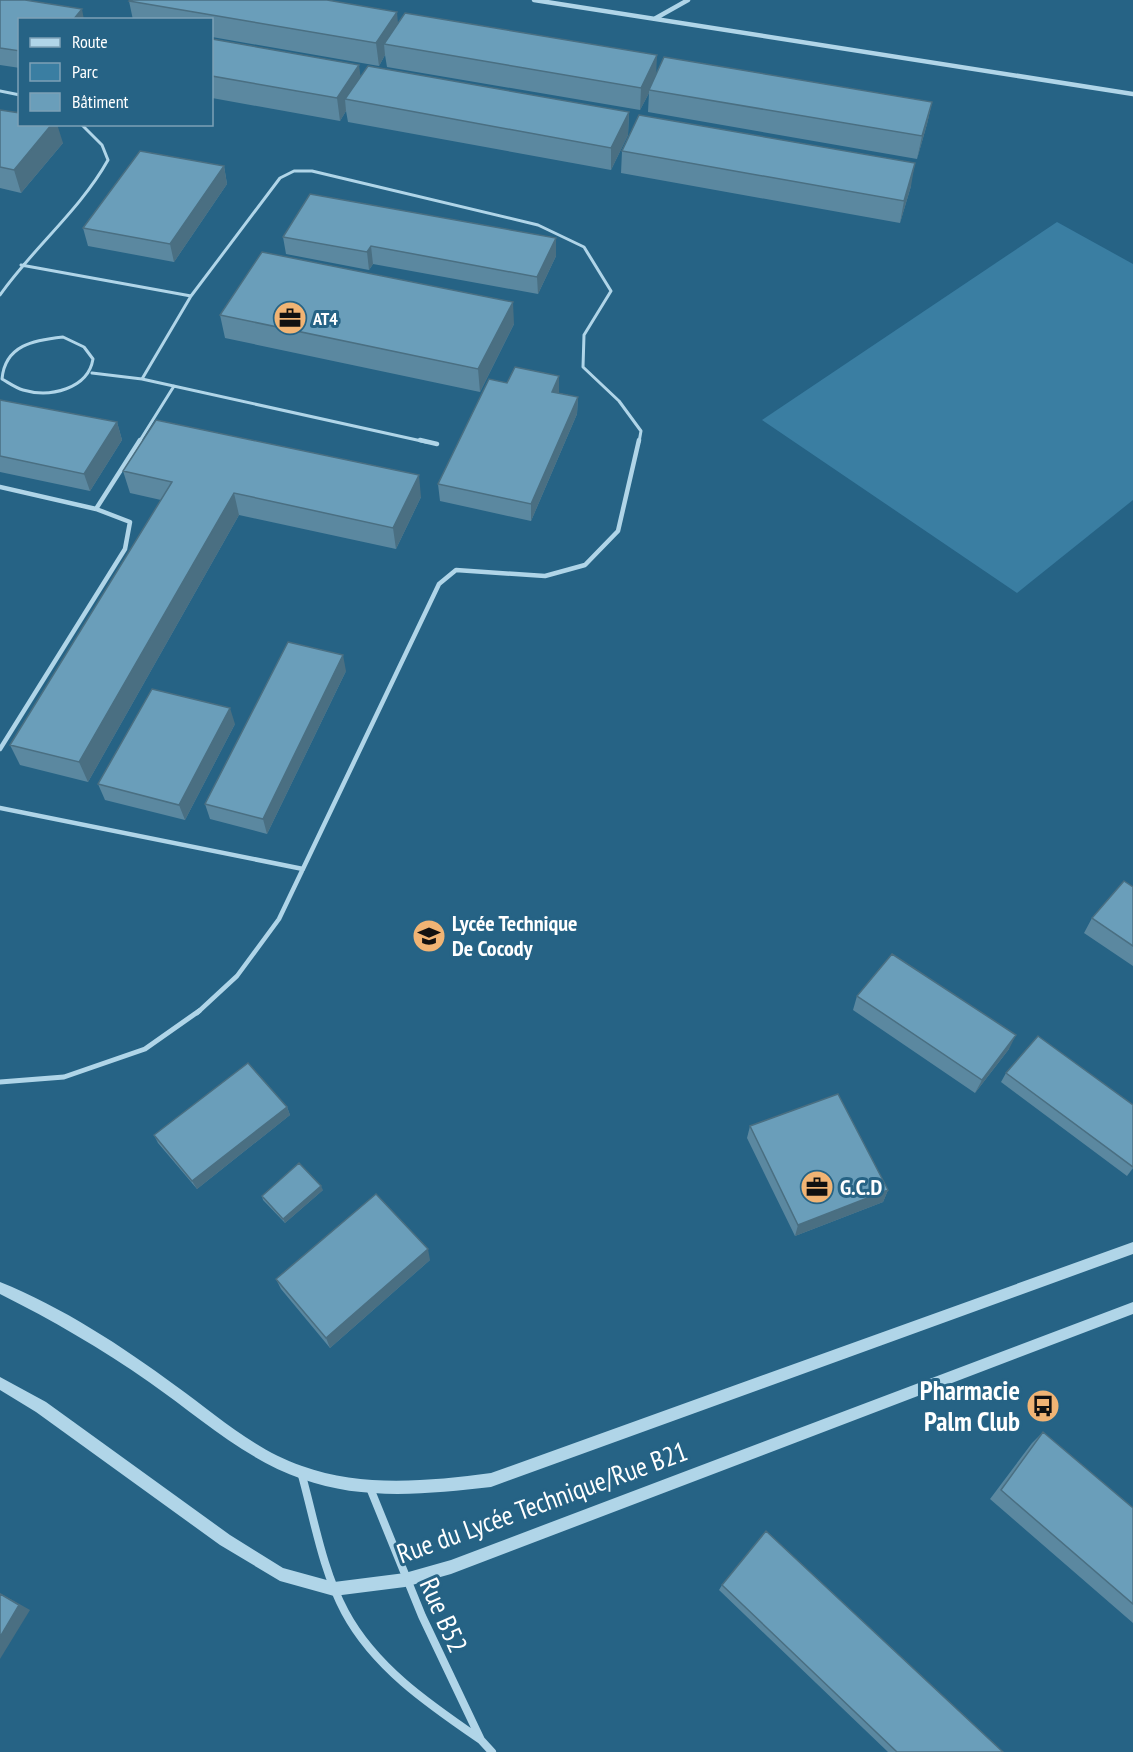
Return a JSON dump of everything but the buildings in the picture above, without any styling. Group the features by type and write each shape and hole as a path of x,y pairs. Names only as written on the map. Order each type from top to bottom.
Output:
{"street":[{"path":"534,0 1133,94"},
{"path":"656,18 688,0"},
{"name":"Rue du Lycée Technique/Rue B21","path":"0,1288 43,1308 152,1376 248,1445 301,1472 370,1488 425,1488 491,1480 1133,1248"},
{"name":"Rue du Lycée Technique/Rue B21","path":"0,1383 41,1407 225,1540 280,1574 334,1589 405,1580 451,1567 1133,1308"},
{"path":"301,1472 334,1589 357,1632 422,1700 481,1740"},
{"name":"Rue B52","path":"370,1488 405,1580 481,1740 492,1752"}],"lane":[{"path":"0,91 18,95"},
{"path":"0,295 21,264 98,178 108,160 102,145 83,126"},
{"path":"0,1082 63,1077 145,1049 193,1017 237,976 279,919 439,584 456,570 545,576 585,565 618,531 641,430 619,401 583,367 584,335 611,291 584,247 538,225 312,171 294,171 280,178 190,296 142,379"},
{"path":"21,264 190,296"},
{"path":"63,337 80,342 90,351 94,361 92,372 78,386 62,392 41,394 15,389 2,379 0,367 9,352 29,342 63,337"},
{"path":"92,372 142,379 437,444"},
{"path":"96,509 174,386"},
{"path":"0,487 96,509 130,522 125,549 0,749"},
{"path":"0,808 303,869"}],"green space":[{"path":"1057,222 1133,264 1133,500 1017,593 762,420"}],"place":[{"name":"AT4","path":"290,318"},
{"name":"Lycée Technique De Cocody","path":"429,936"},
{"name":"G.C.D","path":"817,1187"},
{"name":"Pharmacie Palm Club","path":"1043,1406"}]}
